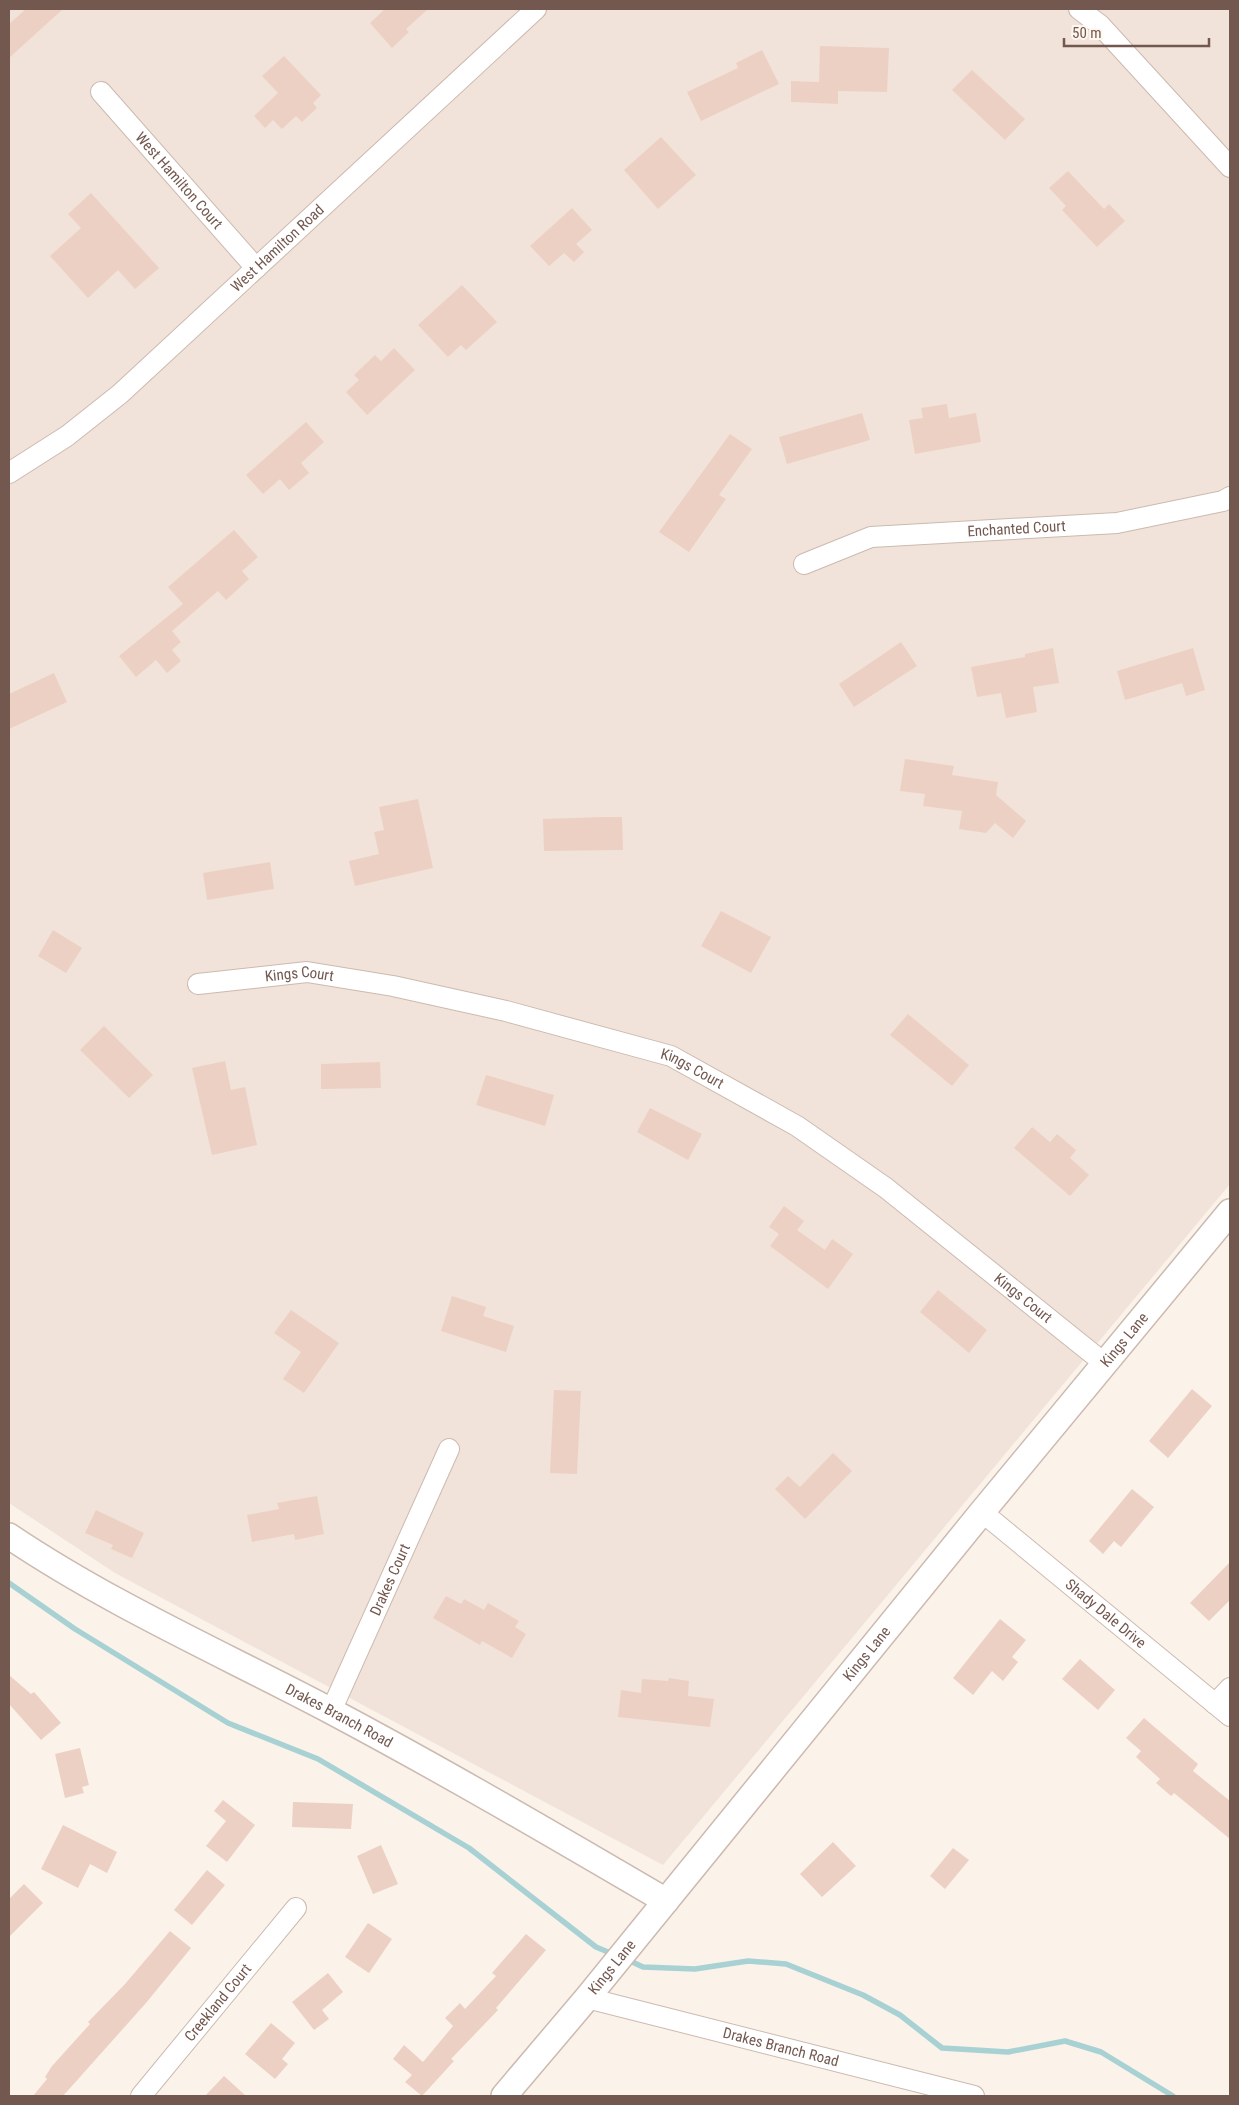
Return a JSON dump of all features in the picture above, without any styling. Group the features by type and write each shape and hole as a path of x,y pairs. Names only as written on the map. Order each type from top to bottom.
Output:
{"street":[{"name":"West Hamilton Road","path":"9,473 67,436 120,394 536,9"},
{"path":"1079,9 1100,26 1230,167"},
{"name":"West Hamilton Court","path":"101,92 256,268"},
{"name":"Enchanted Court","path":"804,564 871,537 1117,523 1223,501 1230,497"},
{"name":"Kings Court","path":"198,984 306,972 393,986 506,1012 671,1056 797,1126 886,1188 1104,1364"},
{"name":"Kings Lane","path":"504,2096 587,1998 982,1512 1230,1212"},
{"name":"Drakes Court","path":"331,1711 449,1449"},
{"name":"Shady Dale Drive","path":"982,1512 1223,1710"},
{"name":"Drakes Branch Road","path":"9,1536 58,1569 331,1711 506,1808 666,1901"},
{"path":"1223,1710 1230,1688"},
{"name":"Creekland Court","path":"141,2096 296,1908"},
{"name":"Drakes Branch Road","path":"587,1998 974,2096"}],"shaded area":[{"path":"9,9 1230,9 1230,1184 663,1865 115,1573 9,1503"}],"building":[{"path":"26,9 63,9 9,58 9,24"},
{"path":"385,9 428,9 406,29 409,32 392,48 370,23"},
{"path":"820,46 889,48 887,92 838,91 838,104 791,102 791,81 819,82"},
{"path":"762,50 779,84 701,121 687,92 738,68 736,63"},
{"path":"284,56 321,95 313,103 317,108 302,122 296,116 282,129 273,120 265,128 254,116 278,93 262,76"},
{"path":"972,70 1025,119 1005,140 952,90"},
{"path":"661,137 696,175 658,209 624,170"},
{"path":"1068,171 1104,209 1109,204 1125,221 1097,247 1062,210 1066,206 1049,188"},
{"path":"91,193 159,268 135,289 118,270 88,298 50,256 81,228 68,214"},
{"path":"572,208 592,230 576,244 584,252 574,262 564,253 549,266 530,246"},
{"path":"462,285 497,322 466,350 461,345 448,357 418,325"},
{"path":"394,348 415,370 367,415 346,392 359,380 354,375 375,355 381,361"},
{"path":"947,404 949,418 976,413 981,442 915,454 909,420 923,418 921,408"},
{"path":"862,413 870,440 787,464 779,437"},
{"path":"306,422 324,442 301,463 309,473 289,490 280,479 263,494 246,475"},
{"path":"730,434 752,449 719,495 726,499 689,552 659,532"},
{"path":"234,530 258,557 242,571 249,579 226,600 218,591 172,631 181,642 172,650 181,661 167,673 156,660 136,677 119,656 183,604 168,587"},
{"path":"901,642 917,666 854,707 839,684"},
{"path":"1053,648 1059,683 1033,687 1037,712 1006,718 1001,693 977,697 971,667 1025,657 1025,654"},
{"path":"1193,648 1205,690 1186,696 1182,683 1125,700 1117,671"},
{"path":"54,673 67,702 9,729 9,694"},
{"path":"905,759 954,766 952,775 998,782 996,795 1026,821 1013,838 995,823 986,833 959,829 962,811 923,806 925,794 900,791"},
{"path":"418,799 433,868 355,886 349,861 379,854 374,832 384,830 379,807"},
{"path":"622,817 623,850 544,851 543,819"},
{"path":"270,862 274,889 207,900 203,873"},
{"path":"721,911 771,937 751,973 701,946"},
{"path":"53,930 82,948 66,973 38,956"},
{"path":"908,1014 969,1065 952,1086 890,1035"},
{"path":"104,1026 153,1075 129,1098 80,1050"},
{"path":"225,1061 231,1090 245,1087 257,1145 212,1155 192,1068"},
{"path":"380,1062 381,1088 321,1089 321,1064"},
{"path":"486,1075 554,1095 545,1126 476,1105"},
{"path":"650,1108 702,1134 688,1160 637,1132"},
{"path":"1032,1127 1050,1142 1057,1134 1076,1150 1070,1158 1089,1175 1070,1196 1014,1148"},
{"path":"784,1206 804,1221 797,1230 825,1250 832,1239 853,1254 828,1289 770,1246 779,1234 769,1227"},
{"path":"938,1290 987,1330 969,1353 920,1312"},
{"path":"452,1296 486,1307 483,1316 514,1326 506,1352 441,1331"},
{"path":"291,1310 339,1343 304,1393 283,1379 301,1352 274,1333"},
{"path":"1192,1389 1212,1406 1168,1458 1149,1441"},
{"path":"554,1390 581,1391 577,1474 550,1473"},
{"path":"833,1453 852,1471 805,1519 775,1489 788,1476 800,1487"},
{"path":"1132,1489 1154,1507 1121,1547 1114,1541 1103,1554 1089,1541"},
{"path":"317,1496 324,1534 295,1540 294,1534 252,1542 247,1515 279,1509 277,1503"},
{"path":"96,1510 144,1533 132,1558 111,1549 113,1545 85,1533"},
{"path":"1230,1562 1230,1600 1209,1621 1190,1603"},
{"path":"446,1596 461,1604 464,1599 484,1610 488,1603 519,1621 515,1627 526,1634 512,1658 482,1641 480,1645 433,1618"},
{"path":"1000,1619 1026,1640 1012,1657 1018,1662 1003,1681 992,1671 973,1695 953,1678"},
{"path":"1080,1659 1115,1690 1098,1710 1062,1679"},
{"path":"9,1675 31,1694 34,1692 61,1723 41,1740 9,1704"},
{"path":"669,1678 689,1681 688,1696 714,1699 710,1727 618,1717 621,1690 641,1693 642,1679 668,1681"},
{"path":"1144,1718 1198,1764 1193,1771 1230,1801 1230,1839 1174,1793 1171,1796 1156,1783 1160,1779 1136,1757 1141,1751 1126,1738"},
{"path":"80,1748 89,1785 82,1787 84,1793 65,1798 55,1754"},
{"path":"223,1800 255,1825 227,1862 206,1846 226,1821 214,1811"},
{"path":"293,1802 353,1804 351,1829 292,1827"},
{"path":"63,1825 117,1852 107,1873 90,1864 78,1888 41,1869"},
{"path":"833,1842 856,1866 822,1897 800,1874"},
{"path":"381,1845 398,1884 373,1894 357,1856"},
{"path":"953,1848 969,1860 945,1889 930,1876"},
{"path":"207,1870 225,1885 192,1925 174,1910"},
{"path":"24,1884 43,1903 9,1937 9,1899"},
{"path":"368,1923 392,1939 369,1973 345,1957"},
{"path":"170,1931 191,1948 146,2003 63,2096 33,2096 47,2079 45,2077 52,2066 90,2024 88,2022 125,1984"},
{"path":"526,1934 546,1950 496,2008 498,2010 451,2059 454,2061 422,2096 405,2082 412,2075 393,2059 404,2045 423,2062 453,2026 445,2018 460,2003 465,2009 496,1976 492,1973"},
{"path":"328,1973 343,1992 322,2010 329,2019 314,2030 292,2002"},
{"path":"271,2023 295,2043 282,2059 288,2064 275,2079 245,2054"},
{"path":"224,2076 246,2096 205,2096"}],"waterway":[{"path":"9,1583 75,1629 228,1723 318,1759 469,1848 596,1947 615,1955"},
{"path":"626,1959 643,1967 695,1969 748,1961 786,1964 863,1995 900,2015 942,2048 1008,2052 1065,2041 1101,2052 1173,2096"}]}
